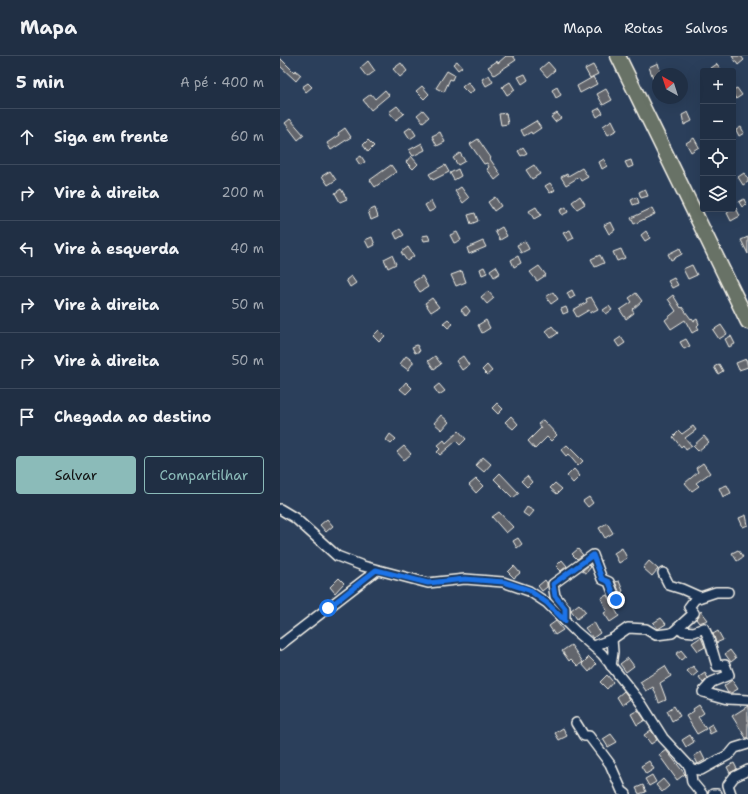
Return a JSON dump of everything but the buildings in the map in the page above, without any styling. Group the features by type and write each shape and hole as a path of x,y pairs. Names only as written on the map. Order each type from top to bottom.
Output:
{"highway":[{"path":"618,56 748,322"}],"street":[{"path":"280,509 295,518 338,556 363,566 428,583 465,579 504,582 529,590 547,603 602,654 641,703 663,738 690,767 692,782 702,794"},
{"path":"565,621 565,608 555,596 553,584 593,555 602,579 609,582 616,600 620,604"},
{"path":"280,645 376,570"},
{"path":"663,572 668,585 700,597"},
{"path":"594,646 612,639 628,628 646,629 656,635 672,633 694,613 689,607 695,599 716,592 728,592"},
{"path":"680,626 683,631 694,632 704,628 717,666 725,665 729,675 712,682 703,692 728,699 748,700"},
{"path":"611,666 613,652 612,639"},
{"path":"576,723 584,736 589,736 610,764 622,791 626,794"},
{"path":"690,769 701,770 730,754 735,748 748,744"},
{"path":"731,794 728,785 734,777 748,770"}],"route":[{"path":"328,608 376,570 428,583 465,579 504,582 529,590 547,603 565,621 565,608 555,596 553,584 593,555 602,579 609,582 616,600"}]}
